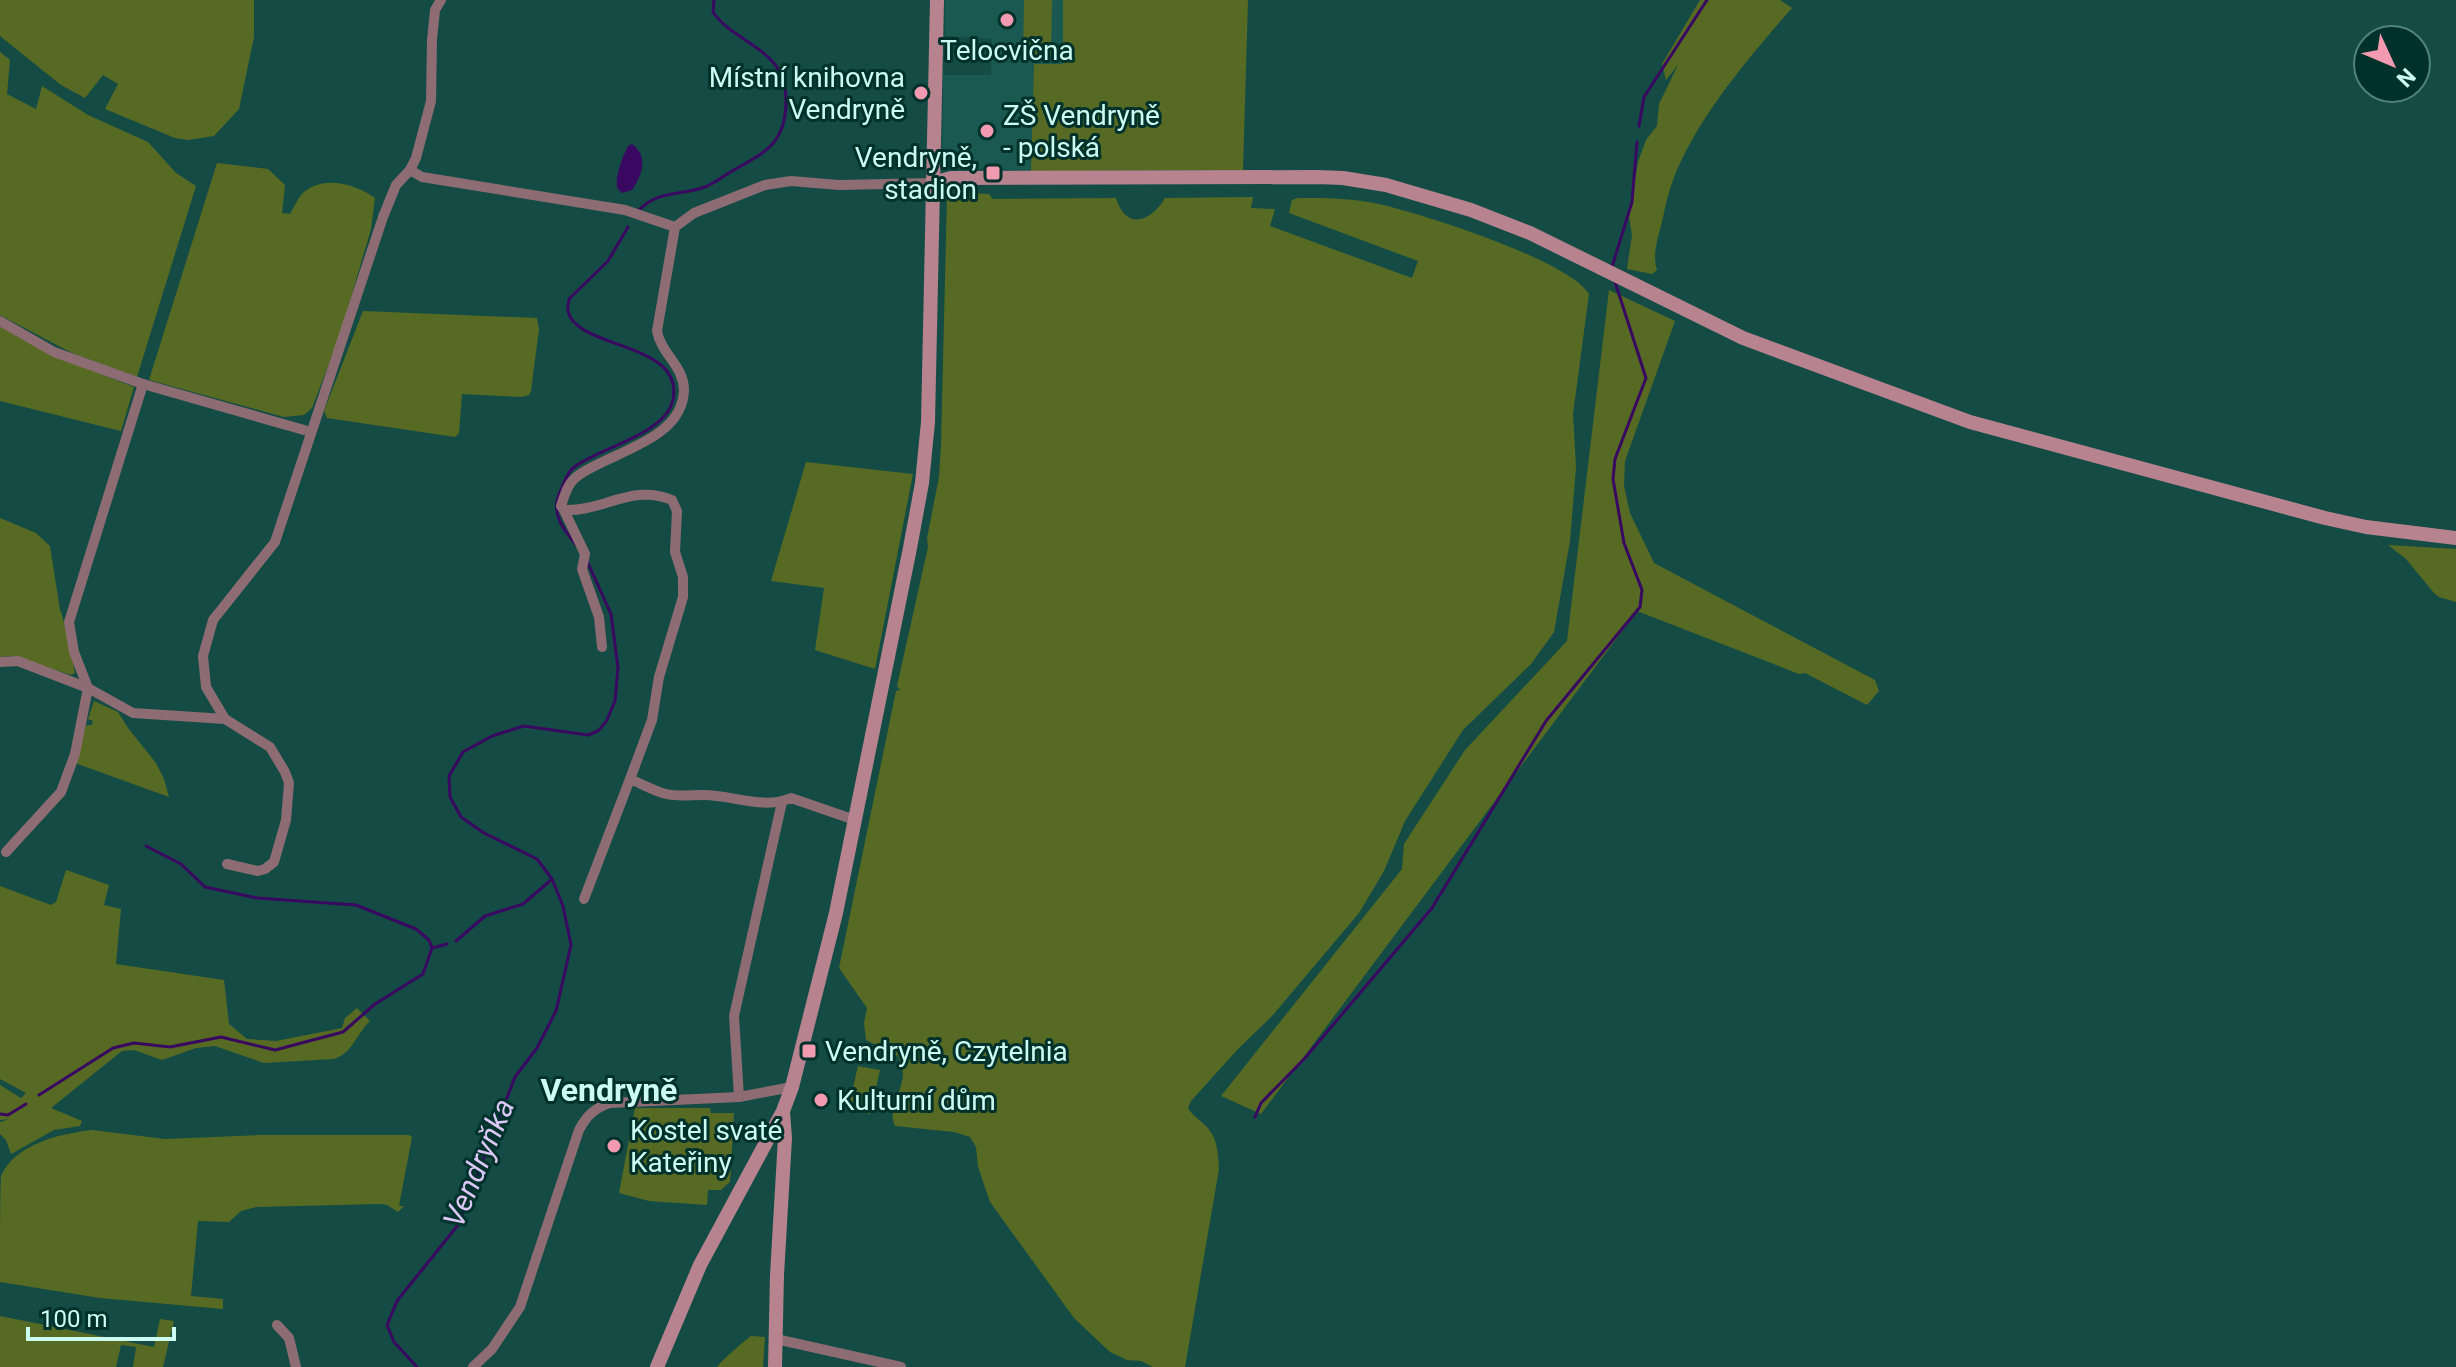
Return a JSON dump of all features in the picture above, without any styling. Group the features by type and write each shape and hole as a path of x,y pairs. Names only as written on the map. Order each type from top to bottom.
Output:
{"street":[{"path":"227,864 258,871 271,866 284,831 289,783 270,747 225,719 206,687 203,656 213,620 275,542 383,217 396,185 416,158 431,101 432,40 435,10 441,0"},
{"path":"657,1367 700,1265 783,1111 792,1087 815,1000 855,820 922,483 928,422 937,0"},
{"path":"410,170 422,177 625,210 675,227"},
{"path":"602,647 599,617 583,565 585,554 561,506 566,491 578,475 660,432 680,410 684,388 681,371 659,343 657,331 675,227 694,213 765,185 791,181 839,185 933,183 951,178 1210,177 1343,178 1386,185 1471,210 1530,233 1743,338 1970,422 2325,518 2366,527 2456,538"},
{"path":"0,321 54,352 143,384 311,432"},
{"path":"6,852 61,792 75,754 88,688 74,652 69,622 143,384"},
{"path":"564,510 576,511 634,494 672,500 677,511 675,552 683,577 683,597 659,677 652,720 584,899"},
{"path":"0,662 18,661 88,688 133,713 225,719"},
{"path":"630,779 662,793 680,796 706,795 742,801 782,802 791,798 855,820"},
{"path":"739,1097 734,1016 782,802"},
{"path":"473,1367 492,1349 520,1307 579,1130 588,1115 610,1103 739,1097 792,1087"},
{"path":"775,1367 785,1138 783,1111"},
{"path":"277,1325 289,1338 296,1367"},
{"path":"776,1339 901,1367"}],"shaded area":[{"path":"945,0 1063,0 1063,64 1034,64 1031,171 954,168 942,156 943,75 991,75 992,39 945,36"},
{"path":"632,144 641,154 641,172 632,190 622,193 617,188 618,173 628,146"}],"green space":[{"path":"0,0 254,0 254,37 239,109 214,136 188,140 175,138 105,109 118,84 103,75 85,98 61,85 0,36"},
{"path":"1024,0 1052,0 1051,56 1023,55"},
{"path":"1063,0 1248,0 1243,170 1031,171 1034,64 1063,64"},
{"path":"1700,0 1780,0 1792,8 1725,90 1683,157 1673,180 1657,240 1657,270 1652,274 1627,269 1632,235 1629,217 1638,162 1646,140 1657,126 1659,104 1678,65 1666,80 1662,64"},
{"path":"0,52 10,60 7,94 36,109 42,86 88,115 148,142 176,173 196,186 137,377 72,353 0,315"},
{"path":"217,163 268,169 285,185 282,213 290,214 304,192 321,184 349,185 375,198 371,229 340,335 312,408 304,415 284,417 149,380"},
{"path":"989,194 993,199 1116,198 1120,208 1132,219 1153,213 1165,198 1253,197 1251,208 1275,209 1270,226 1412,278 1418,261 1289,213 1292,200 1298,198 1362,201 1430,218 1494,240 1554,267 1589,294 1573,414 1576,467 1570,541 1554,632 1531,664 1463,730 1405,821 1384,871 1359,913 1272,1016 1238,1049 1188,1108 1213,1135 1219,1169 1185,1367 1153,1367 1141,1361 1127,1360 1110,1352 1074,1318 990,1202 978,1167 976,1147 970,1137 954,1132 895,1126 893,1113 903,1075 898,1056 866,1040 864,1023 867,1008 839,968 896,691 900,690 897,686 928,547 939,477 947,196"},
{"path":"1609,290 1675,321 1625,461 1624,486 1630,513 1654,563 1875,680 1879,691 1867,705 1805,673 1799,674 1637,611 1261,1114 1221,1096 1402,869 1404,844 1465,750 1567,641"},
{"path":"363,311 537,318 539,329 531,391 522,397 462,394 459,433 455,437 327,418 324,411"},
{"path":"0,326 62,359 134,387 121,431 0,401"},
{"path":"806,462 913,474 875,669 815,650 824,588 771,581"},
{"path":"0,518 36,533 50,546 60,610 75,673 71,675 12,656 0,657"},
{"path":"2388,545 2456,549 2456,602 2434,593 2406,559"},
{"path":"94,701 118,712 156,763 169,797 75,763 86,725 92,725 93,721 88,719"},
{"path":"66,870 109,885 104,905 121,909 116,964 224,980 229,1024 247,1039 276,1041 342,1028 345,1018 357,1008 370,1021 350,1047 334,1059 264,1063 215,1046 196,1048 162,1060 134,1050 122,1051 51,1108 82,1121 80,1126 54,1130 11,1154 0,1134 0,1122 9,1119 0,1120 0,1085 21,1098 26,1093 0,1079 0,886 51,905 56,902"},
{"path":"858,1066 880,1070 870,1114 848,1109"},
{"path":"635,1108 710,1108 711,1113 734,1113 730,1182 721,1190 708,1190 707,1205 649,1201 619,1193"},
{"path":"92,1130 165,1139 259,1135 409,1135 412,1137 399,1206 404,1206 398,1212 380,1204 256,1207 241,1211 229,1222 198,1221 191,1296 223,1299 223,1309 100,1298 0,1282 1,1176 17,1155 28,1148 66,1134"},
{"path":"0,1316 154,1347 160,1319 174,1321 163,1367 133,1367 136,1347 121,1345 116,1367 0,1367"},
{"path":"751,1336 765,1337 763,1367 717,1367 733,1351"}],"waterway":[{"name":"Vendryňka","path":"637,212 661,196 696,190 716,181 771,146 782,129 786,99 780,73 771,60 720,20 713,12 714,0"},
{"path":"1639,126 1644,97 1707,0"},
{"path":"1612,267 1632,202 1637,142"},
{"name":"Vendryňka","path":"576,545 562,526 557,508 558,497 569,473 584,461 658,423 673,400 672,381 663,367 647,356 589,333 575,324 568,311 569,299 608,261 628,227"},
{"path":"1255,1117 1261,1103 1305,1058 1432,908 1546,721 1640,607 1642,590 1624,543 1613,479 1615,459 1646,378 1615,282"},
{"name":"Vendryňka","path":"417,1367 394,1342 387,1325 397,1301 458,1225 515,1077 537,1048 556,1011 571,945 563,906 552,879 537,859 484,833 461,817 450,797 449,776 463,752 492,736 524,726 588,735 598,731 606,722 615,701 618,668 611,614 587,561"},
{"path":"146,846 181,864 205,887 257,898 356,905 416,929 429,940 432,948"},
{"path":"456,941 485,916 523,904 551,880"},
{"path":"39,1095 113,1048 134,1043 170,1047 221,1037 275,1050 343,1032 375,1004 423,974 432,948 447,944"},
{"path":"0,1114 8,1115 26,1104"}],"place":[{"name":"Telocvična","path":"1007,20"},
{"name":"Místní knihovna Vendryně","path":"921,93"},
{"name":"ZŠ Vendryně - polská","path":"987,131"},
{"name":"Vendryně, stadion","path":"993,173"},
{"name":"Vendryně, Czytelnia","path":"809,1051"},
{"name":"Kulturní dům","path":"821,1100"},
{"name":"Kostel svaté Kateřiny","path":"614,1146"}],"district":[{"name":"Vendryně","path":"609,1090"}]}
